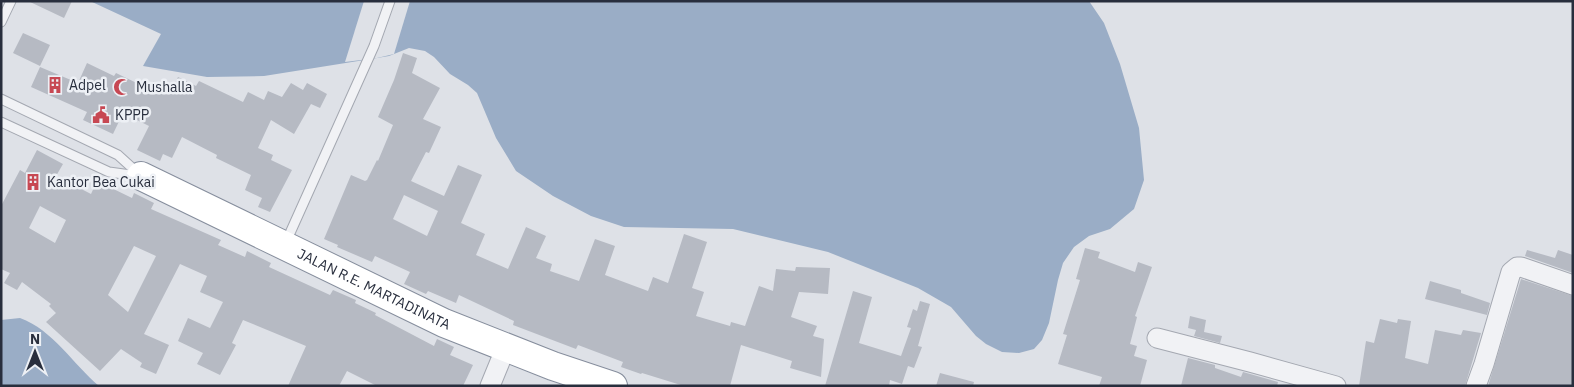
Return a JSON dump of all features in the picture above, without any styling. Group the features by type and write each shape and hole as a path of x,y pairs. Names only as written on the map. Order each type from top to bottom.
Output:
{"highway":[{"name":"JALAN R.E. MARTADINATA","path":"141,176 444,324 506,347 562,378 613,386"}],"street":[{"path":"1476,386 1511,272 1517,267 1521,267 1573,284"},
{"path":"1157,338 1336,386"},
{"path":"490,386 506,347"}],"lane":[{"path":"1,22 11,1"},
{"path":"284,247 374,46 390,1"},
{"path":"1,98 118,155 141,176"},
{"path":"1,122 109,172 141,176"}],"water":[{"path":"90,1 1089,1 1104,23 1120,64 1139,128 1144,180 1134,209 1110,229 1089,236 1074,247 1063,263 1049,323 1042,340 1034,349 1019,353 1002,352 986,344 976,336 951,307 918,288 828,252 733,229 624,227 591,216 553,196 516,171 496,138 477,93 450,74 434,57 425,51 409,48 389,56 264,76 207,77 143,66 161,34"},
{"path":"20,318 32,323 53,339 99,386 1,386 1,320"}],"pier":[{"path":"364,1 410,1 394,54 345,62"}],"building":[{"path":"28,1 72,1 64,18"},
{"path":"23,33 50,45 40,66 13,53"},
{"path":"403,53 417,58 412,73 440,88 423,119 441,127 429,153 426,152 411,181 444,196 458,165 482,175 461,223 485,234 476,255 508,269 526,227 546,236 536,258 552,264 550,271 579,281 595,239 615,246 605,275 648,291 653,277 668,283 684,234 707,242 692,288 704,292 696,316 730,326 731,322 745,326 759,286 773,291 776,269 795,271 796,267 830,268 828,294 799,292 791,317 817,326 813,336 824,339 821,377 790,368 792,361 741,345 730,386 684,386 621,367 623,362 578,345 576,349 513,325 514,321 459,295 456,303 428,291 426,294 404,284 410,272 375,256 372,262 337,247 338,245 324,239 351,175 365,181 367,180 378,161 393,125 378,117","holes":["404,195 438,211 427,236 393,219"]},
{"path":"87,63 114,76 116,73 149,89 153,81 172,90 178,77 196,86 199,81 243,102 248,92 264,100 268,91 282,97 291,83 303,90 307,83 327,94 320,108 311,104 294,134 271,120 258,148 273,155 271,160 292,170 270,212 258,207 262,198 245,190 251,175 216,158 217,155 182,137 172,158 163,154 160,161 137,150 149,126 123,113 113,134 83,120 87,112 31,87 40,67 78,83"},
{"path":"37,150 63,164 56,176 91,194 97,181 132,198 134,193 154,203 151,209 221,240 218,245 245,257 247,251 271,263 269,267 330,295 333,290 356,300 355,303 376,313 375,315 434,346 437,339 454,347 450,355 473,365 463,386 377,386 347,371 339,386 288,386 306,346 243,320 232,343 236,345 220,375 197,364 203,353 178,341 188,318 210,328 223,302 200,292 207,276 180,264 144,334 169,345 156,374 140,367 142,363 121,349 100,371 46,322 56,313 49,306 51,304 22,282 17,290 4,283 10,273 1,269 1,206 20,170 25,173","holes":["40,206 66,220 55,243 29,228","134,246 156,256 128,312 108,295"]},
{"path":"1085,248 1100,252 1098,258 1135,272 1138,262 1152,267 1135,316 1137,317 1130,344 1137,346 1134,356 1147,360 1140,386 1099,386 1102,377 1058,364 1067,335 1063,334 1080,280 1076,279"},
{"path":"1527,250 1555,258 1558,250 1573,255 1573,273 1525,256"},
{"path":"1521,279 1573,296 1573,386 1488,386"},
{"path":"1430,281 1461,290 1461,293 1490,303 1487,315 1425,299"},
{"path":"853,291 872,297 859,343 901,356 911,328 907,327 913,309 917,311 920,301 930,304 918,346 922,347 914,368 908,366 902,384 890,380 889,386 825,386"},
{"path":"1190,316 1206,320 1204,332 1222,336 1220,343 1194,336 1196,330 1188,328"},
{"path":"1380,319 1397,323 1398,319 1411,321 1405,358 1428,364 1435,330 1461,335 1463,330 1481,333 1465,386 1359,386 1366,341 1374,343"},
{"path":"1188,358 1215,365 1215,368 1241,377 1243,372 1278,382 1277,386 1181,386"},
{"path":"940,373 974,382 973,386 936,386"}],"place":[{"name":"Adpel","path":"55,85"},
{"name":"Mushalla","path":"122,87"},
{"name":"KPPP","path":"101,115"},
{"name":"Kantor Bea Cukai","path":"33,182"}]}
